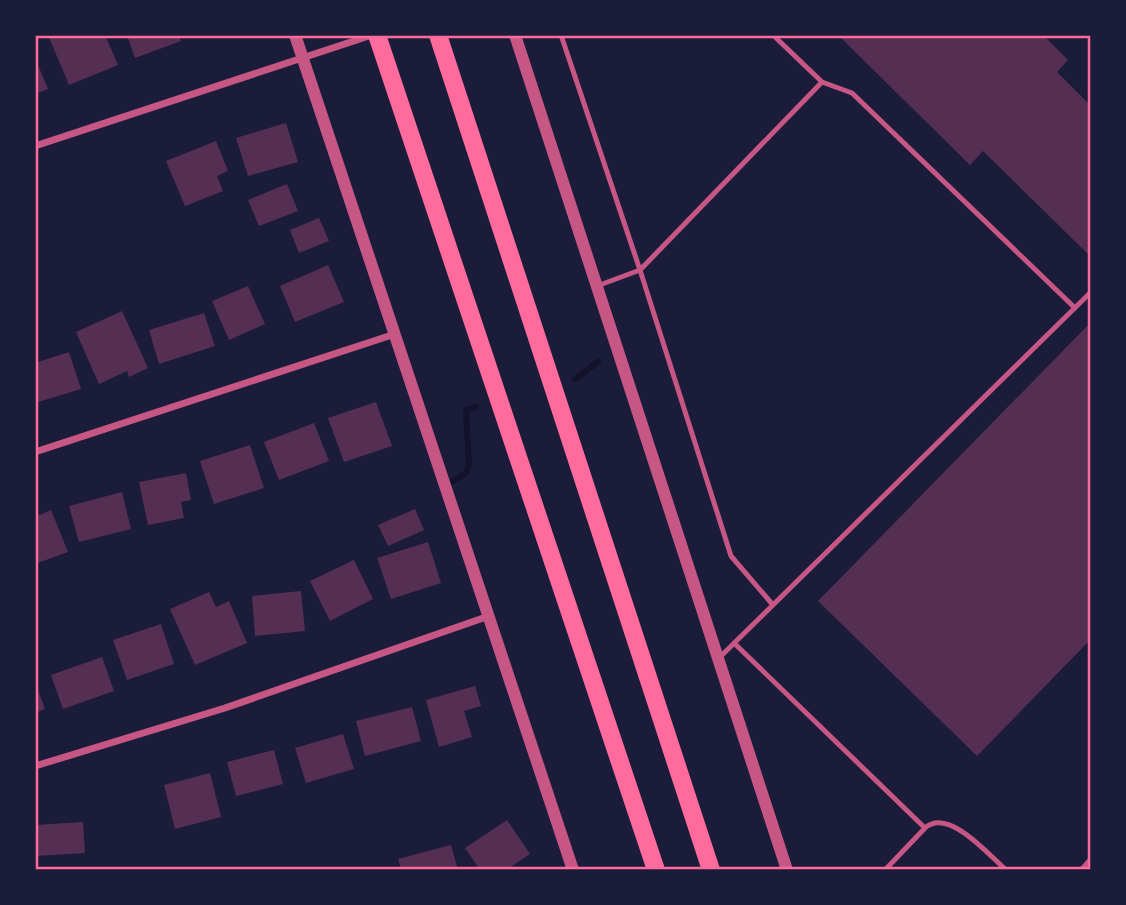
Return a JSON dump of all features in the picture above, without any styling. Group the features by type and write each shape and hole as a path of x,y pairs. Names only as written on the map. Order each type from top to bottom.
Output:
{"main road":[{"path":"375,35 656,870"},
{"path":"438,35 711,870"}],"street":[{"path":"295,35 573,870"},
{"path":"35,146 375,35"},
{"path":"515,35 787,870"},
{"path":"35,452 396,334"},
{"path":"35,766 225,708 489,616"}],"lane":[{"path":"561,35 640,270 731,556 773,605"},
{"path":"774,35 822,82 852,93 1075,308"},
{"path":"597,286 640,270 822,82"},
{"path":"718,659 1091,292"},
{"path":"734,643 925,828"},
{"path":"885,870 931,822 938,821 953,826 972,839 1006,870"},
{"path":"1081,870 1091,859"}],"building":[{"path":"48,35 105,35 118,65 69,85"},
{"path":"127,35 179,35 181,41 135,58"},
{"path":"838,35 1043,35 1068,60 1057,72 1091,106 1091,257 983,151 970,165"},
{"path":"35,58 48,89 35,94"},
{"path":"286,123 298,162 248,176 236,138"},
{"path":"216,141 228,171 217,176 223,191 185,206 166,161"},
{"path":"287,184 298,211 259,226 248,200"},
{"path":"319,218 329,241 299,253 290,230"},
{"path":"328,265 344,302 295,322 280,286"},
{"path":"248,286 265,324 229,340 212,301"},
{"path":"122,311 148,368 129,377 127,371 99,384 76,332"},
{"path":"204,313 215,346 159,364 149,330"},
{"path":"1091,322 1091,639 977,756 818,601"},
{"path":"69,352 81,389 35,403 35,363"},
{"path":"376,402 392,446 344,462 328,418"},
{"path":"314,423 329,461 279,480 264,442"},
{"path":"250,445 264,488 214,504 200,461"},
{"path":"186,473 191,500 181,502 184,518 148,525 139,482"},
{"path":"122,492 131,529 79,542 69,506"},
{"path":"415,509 424,530 388,546 378,525"},
{"path":"51,510 68,552 35,564 35,517"},
{"path":"428,542 441,583 391,599 377,558"},
{"path":"354,560 373,599 330,621 310,581"},
{"path":"301,591 305,631 255,636 252,596"},
{"path":"209,592 216,607 229,601 247,643 195,665 170,609"},
{"path":"161,624 174,664 127,680 113,640"},
{"path":"102,657 114,691 63,709 51,675"},
{"path":"35,682 45,709 35,713"},
{"path":"475,686 481,706 464,711 472,737 439,747 426,700"},
{"path":"412,707 421,741 365,756 356,721"},
{"path":"343,734 354,769 306,783 295,748"},
{"path":"274,750 283,784 236,796 227,762"},
{"path":"210,773 221,817 175,829 164,785"},
{"path":"507,820 530,854 506,870 480,870 465,848"},
{"path":"83,822 85,853 35,856 35,825"},
{"path":"451,845 458,870 401,870 398,859"}],"waterway":[{"path":"575,379 598,362"},
{"path":"446,486 466,473 469,463 466,410 476,407"}]}
